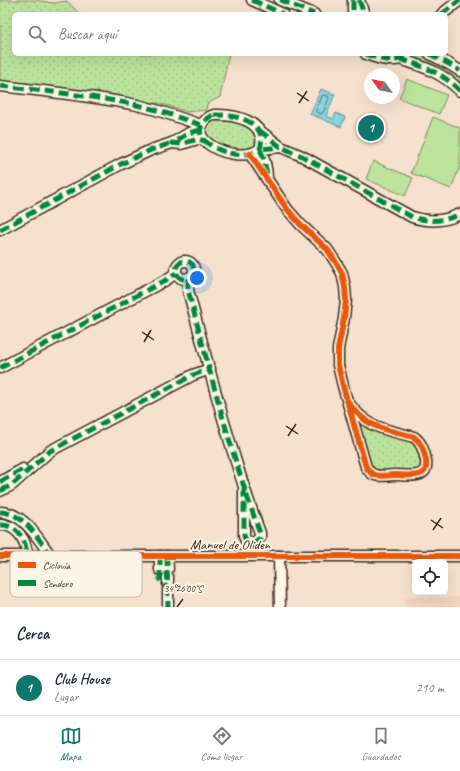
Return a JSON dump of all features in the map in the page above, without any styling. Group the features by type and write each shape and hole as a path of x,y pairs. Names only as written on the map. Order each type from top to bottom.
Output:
{"street":[{"path":"252,0 279,12"},
{"path":"280,0 309,12"},
{"path":"353,0 353,12"},
{"path":"359,0 363,12"},
{"path":"445,12 460,0"},
{"path":"372,56 385,60 403,57 446,78 460,91"},
{"path":"434,56 460,71"},
{"path":"0,86 76,95 138,105 174,115 201,128"},
{"path":"205,141 202,138 201,128 205,119 209,116 228,116 247,122 256,127 281,147 302,156 412,217 437,220 451,218 460,214"},
{"path":"0,230 121,164 151,150 172,143 201,128"},
{"path":"260,131 262,140 260,149 267,172 267,178"},
{"path":"172,143 181,144 198,139 228,153 236,154 250,154 260,149 281,147"},
{"path":"250,154 287,209 307,232 327,249 342,273 346,300 338,357 343,386 364,462 368,471 376,476 415,476 425,470 427,462 421,445 417,439 387,431 375,426 359,415 348,402"},
{"path":"188,278 180,277 176,273 176,267 183,261 189,262 192,266 193,272 188,278 188,290 244,489"},
{"path":"0,368 166,280 176,273"},
{"path":"0,491 12,485 50,451 193,375 210,369"},
{"path":"0,482 40,459"},
{"path":"0,512 13,514 19,518 28,526 47,551"},
{"path":"0,525 6,525 20,533 27,547 27,551"},
{"name":"Manuel de Oliden","path":"142,556 460,556"},
{"path":"164,556 164,573 160,580 168,589 168,607"},
{"path":"279,556 280,607"}],"shaded area":[{"path":"460,597 460,607 405,607 404,598"}],"green space":[{"path":"0,0 34,0 54,3 67,1 78,12 12,12 12,56 229,56 220,97 207,104 206,110 187,112 166,105 138,100 43,85 0,81"},
{"path":"410,56 427,56 460,77 460,82 436,67 422,61 408,59"},
{"path":"407,79 447,95 439,114 400,98"},
{"path":"433,117 460,128 460,166 451,189 411,173"},
{"path":"212,119 237,119 257,132 257,145 248,151 225,147 215,143 206,134 206,127"},
{"path":"373,161 413,178 405,196 366,179"},
{"path":"358,419 417,443 423,465 420,468 408,471 374,471 368,464 356,422"}],"water":[{"path":"321,89 335,94 326,116 333,119 336,113 345,117 341,127 310,114"}],"marked path":[{"path":"252,0 279,12"},
{"path":"280,0 309,12"},
{"path":"353,0 353,12"},
{"path":"359,0 363,12"},
{"path":"445,12 460,0"},
{"path":"371,56 388,60 399,59 405,56"},
{"path":"434,56 460,71"},
{"path":"399,59 416,64 440,75 447,79 460,91"},
{"path":"0,86 86,96 137,105 201,125"},
{"path":"214,115 240,118 255,126 261,139 260,149 247,154 232,154 210,145 202,137 201,130 204,122 214,115"},
{"path":"200,130 189,133 172,143 181,144 198,139 205,141"},
{"path":"260,131 281,147 302,156 412,217 424,220 442,220 460,214"},
{"path":"0,230 121,164 151,150 172,143"},
{"path":"267,174 260,149 281,147"},
{"path":"185,261 191,264 194,270 191,276 185,279 179,276 176,270 179,264 185,261"},
{"path":"0,368 166,280 176,273"},
{"path":"188,278 188,290 221,413 260,533 260,538 253,543 246,541 244,536 244,489"},
{"path":"0,491 12,485 50,451 193,375 210,369"},
{"path":"0,482 28,466"},
{"path":"0,512 9,513 23,521 47,551"},
{"path":"0,525 6,525 16,530 23,539 27,551"},
{"path":"160,556 160,580 168,589"},
{"path":"167,556 168,607"}],"cycle path":[{"path":"250,154 287,209 301,225 327,249 342,273 346,300 338,349 338,365 343,386 366,467 372,474 380,476 412,476 418,475 425,470 425,456 421,446 414,437 377,427 362,418 348,402"},
{"path":"0,556 10,556"},
{"path":"142,556 460,556"}],"place":[{"name":"Club House","path":"371,128"}]}
